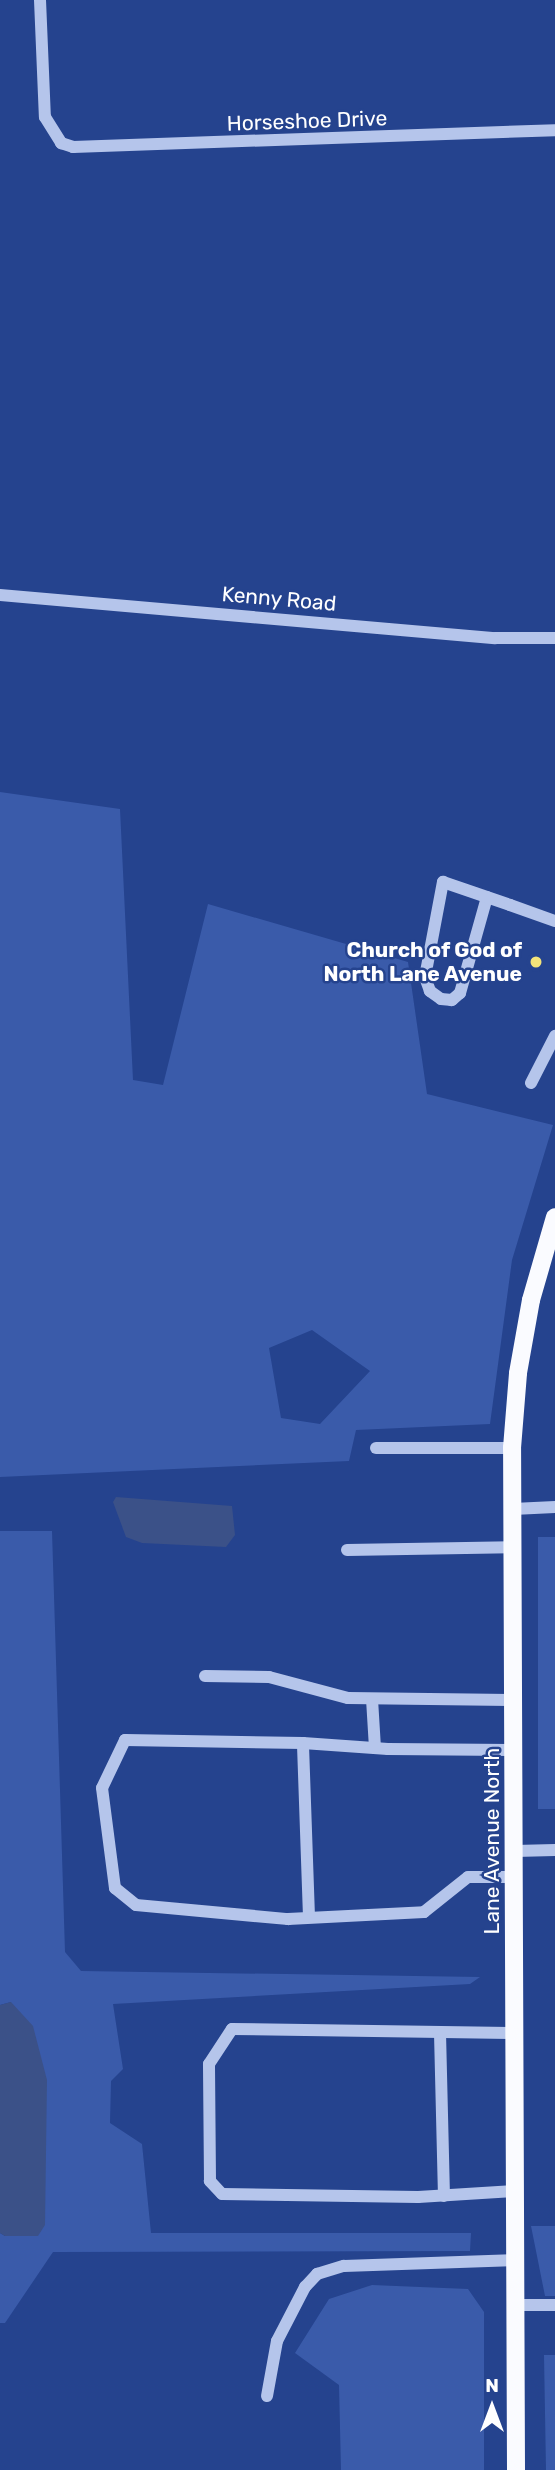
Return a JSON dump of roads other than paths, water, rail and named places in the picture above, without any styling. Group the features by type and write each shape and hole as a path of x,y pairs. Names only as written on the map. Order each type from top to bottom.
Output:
{"main road":[{"name":"Lane Avenue North","path":"516,2470 513,2191 516,1877 512,1448 518,1373 529,1312 555,1217"}],"street":[{"name":"Horseshoe Drive","path":"40,0 45,117 61,143 87,149 555,130"},
{"name":"Kenny Road","path":"0,595 495,638 555,638"},
{"path":"487,897 460,993 452,1000 441,999 429,991 425,977 443,882 487,897 555,921"},
{"path":"531,1083 555,1036"},
{"path":"376,1448 512,1448"},
{"path":"513,1509 555,1507"},
{"path":"347,1550 513,1548"},
{"path":"205,1676 269,1677 348,1698 515,1700"},
{"path":"372,1699 375,1748"},
{"path":"515,1750 125,1740 102,1788 115,1888 136,1905 288,1919 424,1912 468,1877 516,1877"},
{"path":"303,1743 309,1917"},
{"path":"515,1851 555,1850"},
{"path":"513,2191 444,2196 222,2194 211,2181 209,2064 232,2029 514,2033"},
{"path":"440,2033 444,2196"},
{"path":"267,2396 277,2341 305,2287 317,2274 344,2266 514,2260"},
{"path":"514,2305 555,2305"}],"place":[{"name":"Church of God of North Lane Avenue","path":"536,962"}]}
